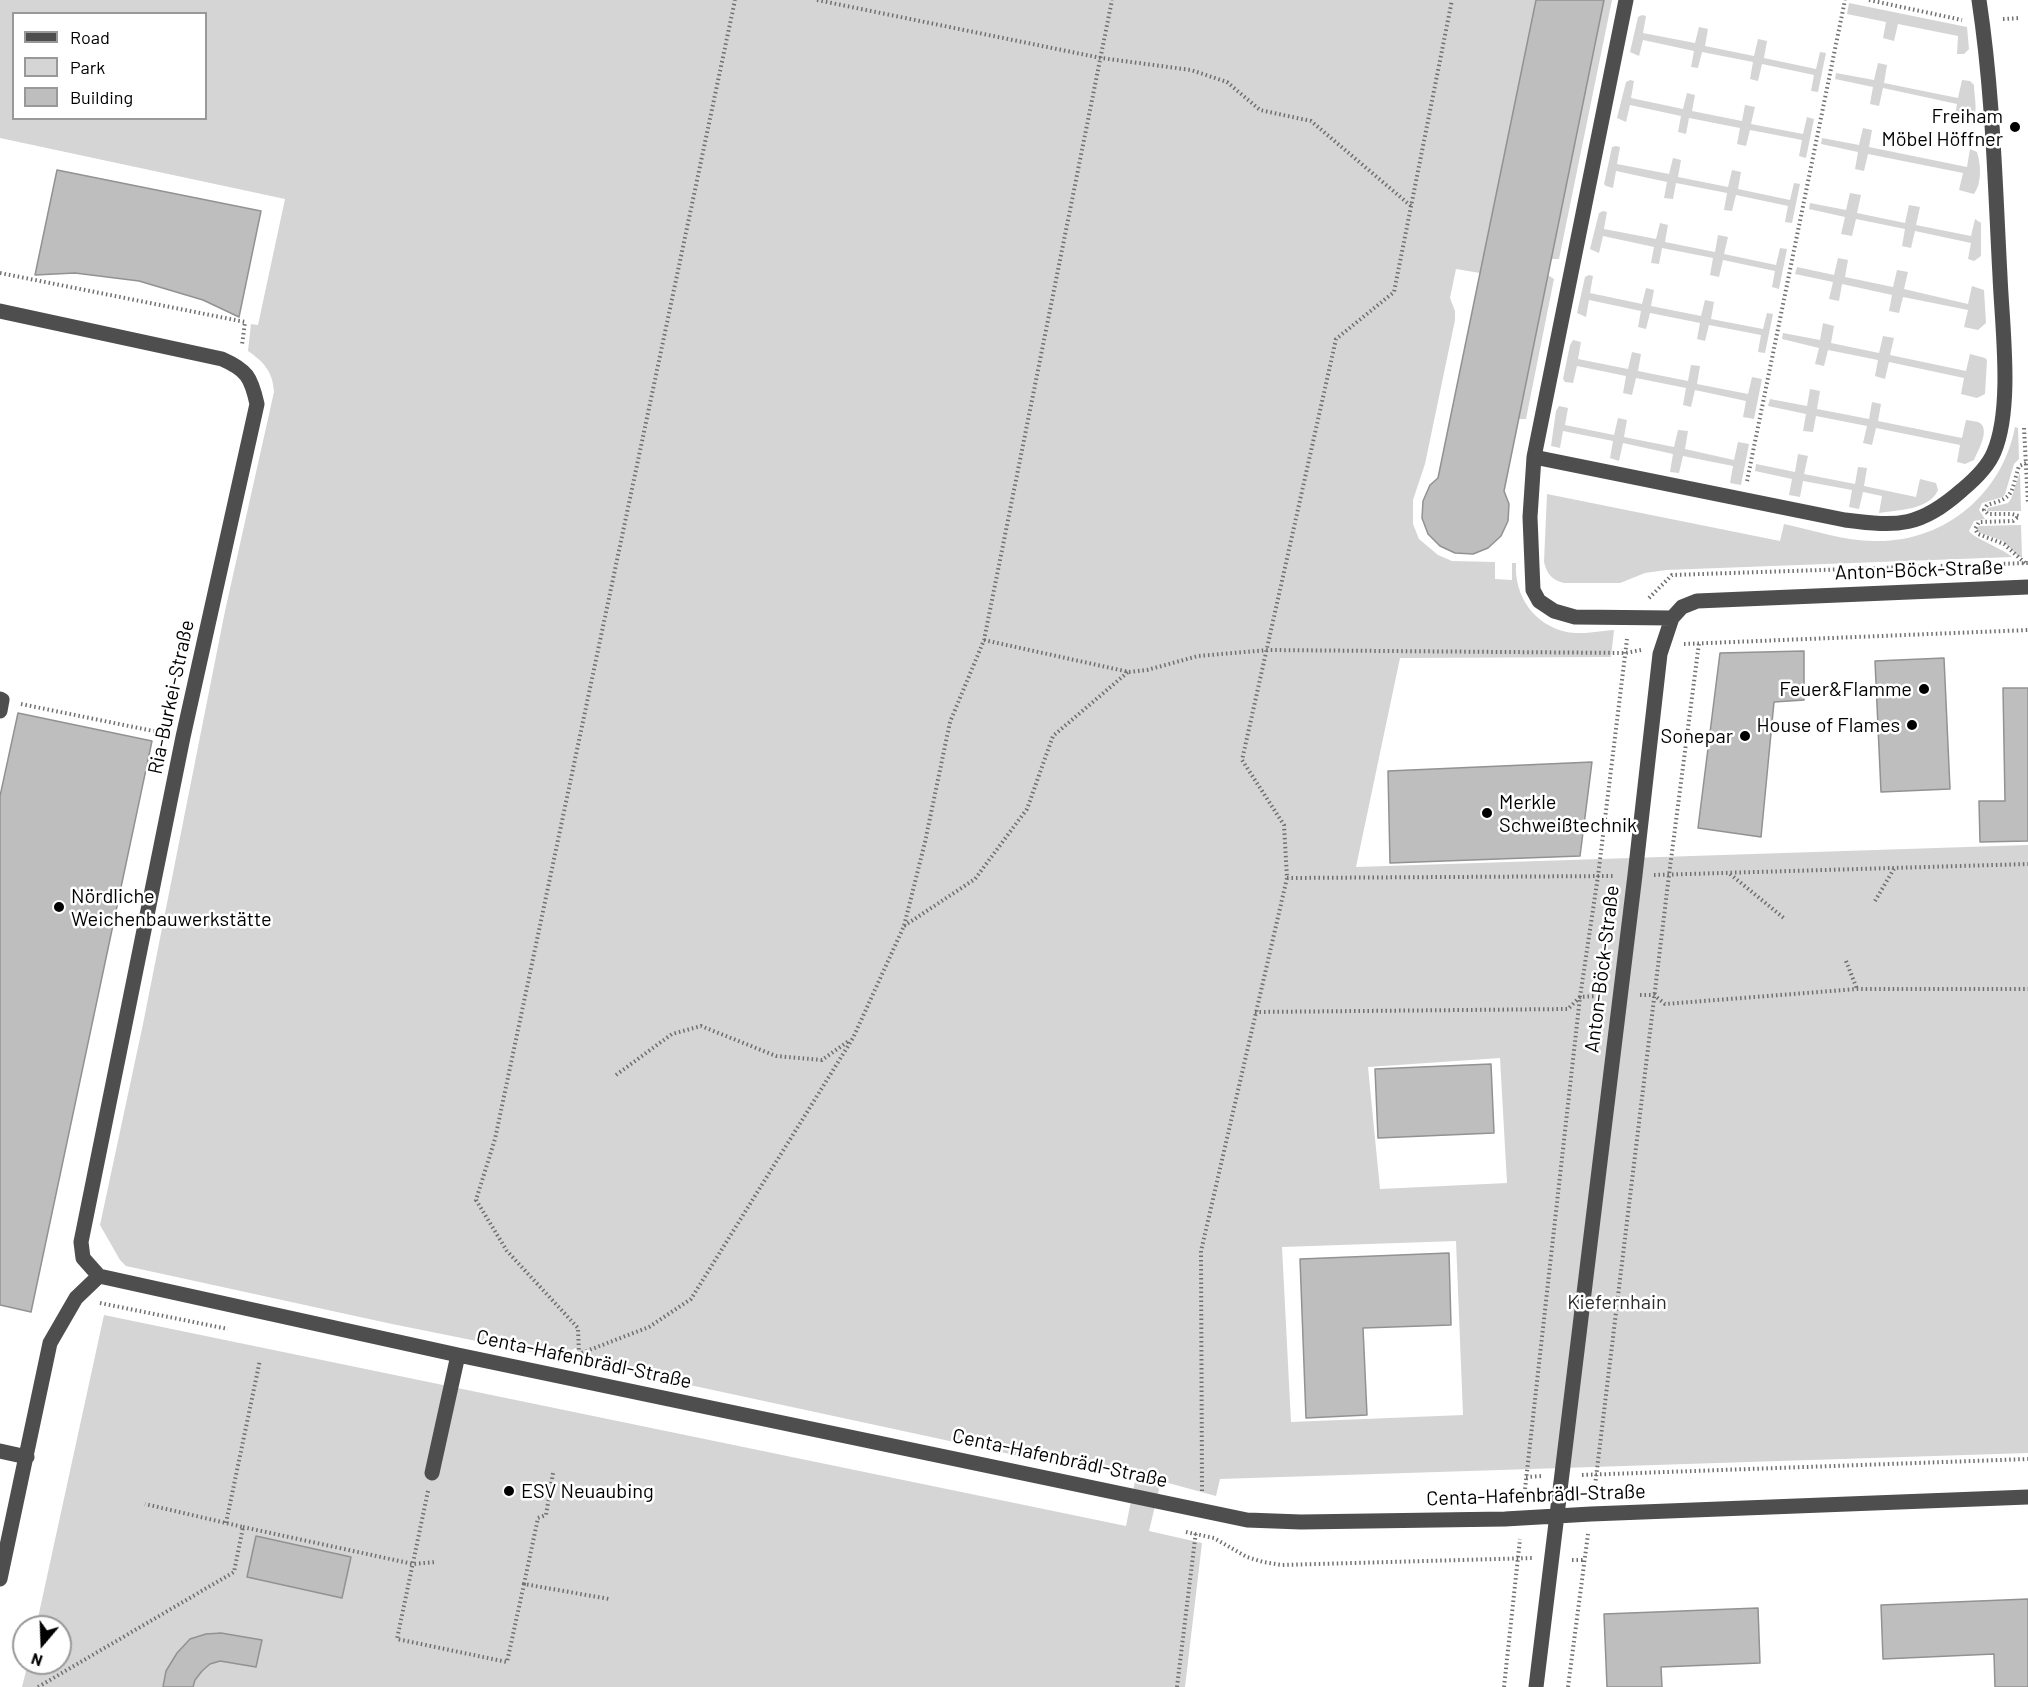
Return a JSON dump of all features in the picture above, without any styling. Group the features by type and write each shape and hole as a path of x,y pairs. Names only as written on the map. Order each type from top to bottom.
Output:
{"street":[{"path":"1626,0 1534,457 1530,517 1533,590 1539,601 1554,611 1575,617 1672,618"},
{"path":"1534,457 1845,520 1884,525 1920,519 1947,504 1976,478 1994,453 2004,414 2003,347 1989,72 1979,0"},
{"path":"0,311 222,359 239,367"},
{"name":"Ria-Burkei-Straße","path":"99,1276 83,1258 81,1242 183,737 256,404 253,384 239,367"},
{"name":"Anton-Böck-Straße","path":"1536,1687 1660,654 1672,618 1682,608 1697,601 2028,587"},
{"path":"0,1579 50,1343 76,1298 99,1276"},
{"name":"Centa-Hafenbrädl-Straße","path":"99,1276 458,1355 1247,1520 1301,1522 1522,1519 1591,1514 2028,1497"},
{"path":"432,1473 458,1355"},
{"path":"0,1451 27,1457"}],"path":[{"path":"573,1378 579,1354 578,1328 507,1251 476,1200 498,1127 735,0"},
{"path":"816,0 1101,58 1191,70 1227,82 1260,110 1311,121 1411,206"},
{"path":"579,1354 649,1328 691,1299 853,1038 904,926 925,842 950,722 984,640 1112,0"},
{"path":"1200,1509 1202,1491 1201,1251 1287,878 1284,825 1242,760 1336,339 1394,292 1452,0"},
{"path":"1743,499 1845,0"},
{"path":"1869,0 1960,20 2020,18"},
{"path":"0,273 245,322 239,367"},
{"path":"2004,414 2023,421 2028,502"},
{"path":"2025,563 2004,544 1978,534 1975,529 1979,522 2013,521 2019,516 1988,513 1984,510 1987,505 2005,500 2009,496 2019,466 2026,463"},
{"path":"1569,1687 1598,1474 1699,643 2028,630"},
{"path":"984,640 1129,672 1147,670 1198,656 1268,650 1624,653 1598,876 1580,997 1504,1687"},
{"path":"904,926 975,879 1027,809 1053,736 1129,672"},
{"path":"1,703 183,737"},
{"path":"1875,902 1895,867"},
{"path":"1730,874 1785,919"},
{"path":"1846,961 1857,989"},
{"path":"616,1075 672,1034 701,1026 776,1056 822,1060 853,1038"},
{"path":"226,1523 260,1360"},
{"path":"1526,1477 2028,1459"},
{"path":"432,1473 397,1639 507,1662 538,1518 546,1515 554,1473"},
{"path":"145,1504 413,1564 436,1562"},
{"path":"38,1687 234,1572 243,1527"},
{"path":"1185,1531 1214,1538 1247,1557 1281,1564 1519,1557"},
{"path":"1177,1687 1196,1534"},
{"path":"524,1584 609,1599"}],"green space":[{"name":"Kiefernhain","path":"0,0 1536,0 1480,273 1456,269 1450,298 1455,311 1455,320 1425,464 1413,500 1413,524 1419,539 1438,555 1452,561 1495,562 1495,579 1512,580 1512,563 1516,563 1518,587 1528,607 1536,616 1555,628 1572,633 1614,630 1611,657 1400,658 1356,867 2028,845 2028,1453 1220,1479 1216,1496 1161,1481 1149,1531 1202,1543 1185,1687 22,1687 25,1675 72,1675 72,1615 39,1615 104,1315 1126,1526 1136,1476 1047,1462 583,1362 576,1348 556,1357 126,1266 120,1260 100,1225 143,1024 225,611 274,392 267,368 248,351 251,324 258,325 285,199 0,138","holes":["1500,1058 1507,1183 1380,1189 1368,1067","1456,1241 1463,1415 1291,1422 1282,1247"]},
{"path":"1604,0 1612,0 1559,259 1551,259"},
{"path":"1849,3 1967,27 1969,49 1964,54 1957,54 1958,36 1898,24 1894,41 1883,38 1886,22 1847,14"},
{"path":"1646,16 1643,33 1695,43 1699,27 1708,29 1705,46 1754,56 1758,39 1767,41 1764,58 1816,69 1820,52 1826,53 1818,92 1811,91 1814,75 1762,64 1758,81 1750,79 1753,62 1702,52 1698,68 1691,67 1694,51 1643,40 1639,56 1630,52 1638,17"},
{"path":"1878,63 1887,65 1884,83 1958,98 1962,80 1970,81 1974,85 1975,101 1972,121 1969,124 1954,121 1957,104 1883,88 1879,106 1870,104 1873,87 1835,79 1836,73 1874,80"},
{"path":"1634,81 1631,98 1683,109 1687,93 1695,95 1692,111 1742,121 1745,105 1755,107 1751,124 1803,134 1807,117 1814,119 1806,158 1799,156 1802,140 1750,130 1746,146 1737,144 1740,128 1689,118 1686,134 1678,132 1681,116 1630,105 1626,122 1617,118 1626,82"},
{"path":"1863,128 1872,130 1869,147 1967,167 1970,149 1977,152 1980,174 1977,190 1974,194 1959,190 1963,173 1868,154 1864,171 1855,169 1858,152 1821,144 1822,138 1859,145"},
{"path":"1612,147 1620,147 1617,164 1669,174 1673,158 1681,160 1678,177 1728,187 1732,170 1741,172 1738,189 1790,200 1794,183 1800,184 1792,223 1785,222 1788,206 1736,195 1732,211 1724,210 1727,193 1676,183 1673,199 1664,198 1667,182 1616,171 1613,188 1606,186 1604,184"},
{"path":"1850,193 1861,195 1857,213 1905,223 1909,205 1920,207 1916,225 1971,236 1975,219 1981,223 1981,256 1974,261 1968,259 1971,243 1915,231 1911,248 1902,246 1905,229 1856,219 1852,236 1841,234 1845,217 1809,209 1810,203 1846,210"},
{"path":"1607,212 1604,229 1656,239 1660,223 1668,225 1665,242 1715,252 1718,235 1728,237 1724,254 1776,265 1780,248 1787,249 1779,289 1772,287 1775,271 1723,260 1719,277 1710,275 1713,258 1662,248 1659,264 1651,263 1654,247 1603,236 1599,253 1590,249 1599,213"},
{"path":"1838,258 1848,260 1845,277 1893,287 1897,270 1908,272 1904,289 1968,304 1972,286 1984,290 1986,323 1978,330 1964,327 1968,310 1903,297 1899,313 1889,311 1892,295 1842,284 1839,301 1829,299 1833,282 1795,274 1797,267 1834,275"},
{"path":"1548,275 1554,279 1526,419 1519,419"},
{"path":"1593,276 1590,293 1642,304 1646,288 1654,290 1651,306 1701,316 1705,300 1714,302 1711,319 1763,329 1767,313 1773,314 1765,353 1758,352 1761,335 1709,325 1705,341 1697,339 1700,323 1650,313 1646,329 1638,327 1641,311 1589,300 1586,317 1577,313 1585,277"},
{"path":"1823,323 1834,326 1831,343 1879,353 1883,336 1894,338 1890,355 1966,371 1970,354 1985,358 1987,360 1985,394 1977,398 1961,394 1964,378 1889,362 1885,379 1875,376 1878,360 1828,350 1824,366 1815,364 1819,348 1782,339 1783,333 1820,340"},
{"path":"1573,340 1581,342 1578,359 1628,369 1632,352 1641,354 1638,371 1688,381 1691,365 1700,366 1697,384 1748,394 1752,377 1762,379 1754,419 1743,417 1746,401 1695,390 1691,407 1683,405 1686,388 1636,378 1632,395 1623,393 1626,376 1577,366 1573,383 1565,382 1563,379"},
{"path":"1810,389 1820,391 1817,409 1869,419 1872,402 1881,404 1878,421 1962,438 1966,420 1975,421 1983,426 1984,435 1974,460 1965,464 1957,462 1960,445 1876,428 1872,445 1863,443 1867,426 1816,416 1813,432 1803,431 1806,414 1768,406 1770,399 1807,406"},
{"path":"1559,406 1568,408 1565,425 1614,435 1618,418 1627,420 1624,437 1674,447 1678,430 1688,431 1685,449 1734,460 1738,442 1749,444 1741,485 1730,483 1733,466 1683,456 1679,473 1670,472 1673,454 1623,443 1619,461 1610,458 1613,441 1563,431 1560,448 1551,446 1556,411"},
{"path":"2015,427 2018,428 2019,459 2014,464 2005,494 2003,497 1982,503 1979,510 1985,519 1974,521 1969,531 2012,557 1666,570 1645,573 1620,583 1564,583 1553,578 1545,566 1547,494 1780,541 1784,524 1863,541 1899,539 1923,534 1946,524 1966,510 1983,493 1997,474 2008,452"},
{"path":"1798,454 1808,456 1804,474 1855,484 1858,467 1867,468 1864,486 1916,497 1920,479 1936,483 1938,490 1934,497 1921,505 1879,513 1882,496 1863,492 1859,509 1849,507 1852,490 1803,481 1800,497 1789,495 1792,479 1755,471 1756,464 1795,472"},
{"path":"2020,472 2021,511 1987,511 1988,508 2008,503"},
{"path":"2021,525 2022,557 2019,557 2003,541 1978,532 1977,529 1979,526"}],"building":[{"path":"1536,0 1604,0 1504,491 1509,504 1508,521 1501,536 1488,548 1473,554 1455,553 1440,546 1428,534 1422,518 1423,501 1430,485 1438,478"},
{"path":"57,170 261,211 239,317 203,300 139,281 75,273 35,275"},
{"path":"1804,651 1804,700 1774,702 1761,837 1698,828 1720,653"},
{"name":"House of Flames","path":"1944,658 1950,789 1881,792 1875,661"},
{"path":"2003,688 2028,688 2028,841 1980,842 1979,801 2005,801"},
{"name":"Nördliche Weichenbauwerkstätte","path":"18,713 152,741 31,1312 0,1305 0,796"},
{"name":"Merkle Schweißtechnik","path":"1592,762 1580,856 1390,863 1388,771"},
{"path":"1491,1064 1494,1133 1378,1138 1375,1069"},
{"path":"1449,1253 1451,1325 1363,1328 1367,1415 1306,1418 1300,1259"},
{"path":"256,1536 351,1557 342,1598 247,1577"},
{"path":"2028,1599 2028,1687 1995,1687 1994,1654 1883,1659 1881,1605"},
{"path":"1758,1608 1760,1663 1661,1667 1662,1687 1607,1687 1604,1614"},
{"path":"221,1633 262,1640 256,1667 220,1661 210,1664 202,1671 193,1687 163,1687 166,1671 177,1653 190,1639 206,1634"}],"place":[{"name":"Freiham Möbel Höffner","path":"2015,127"},
{"name":"Feuer&Flamme","path":"1924,689"},
{"name":"House of Flames","path":"1912,725"},
{"name":"Sonepar","path":"1745,736"},
{"name":"Merkle Schweißtechnik","path":"1487,813"},
{"name":"Nördliche Weichenbauwerkstätte","path":"59,907"},
{"name":"ESV Neuaubing","path":"509,1491"}]}
